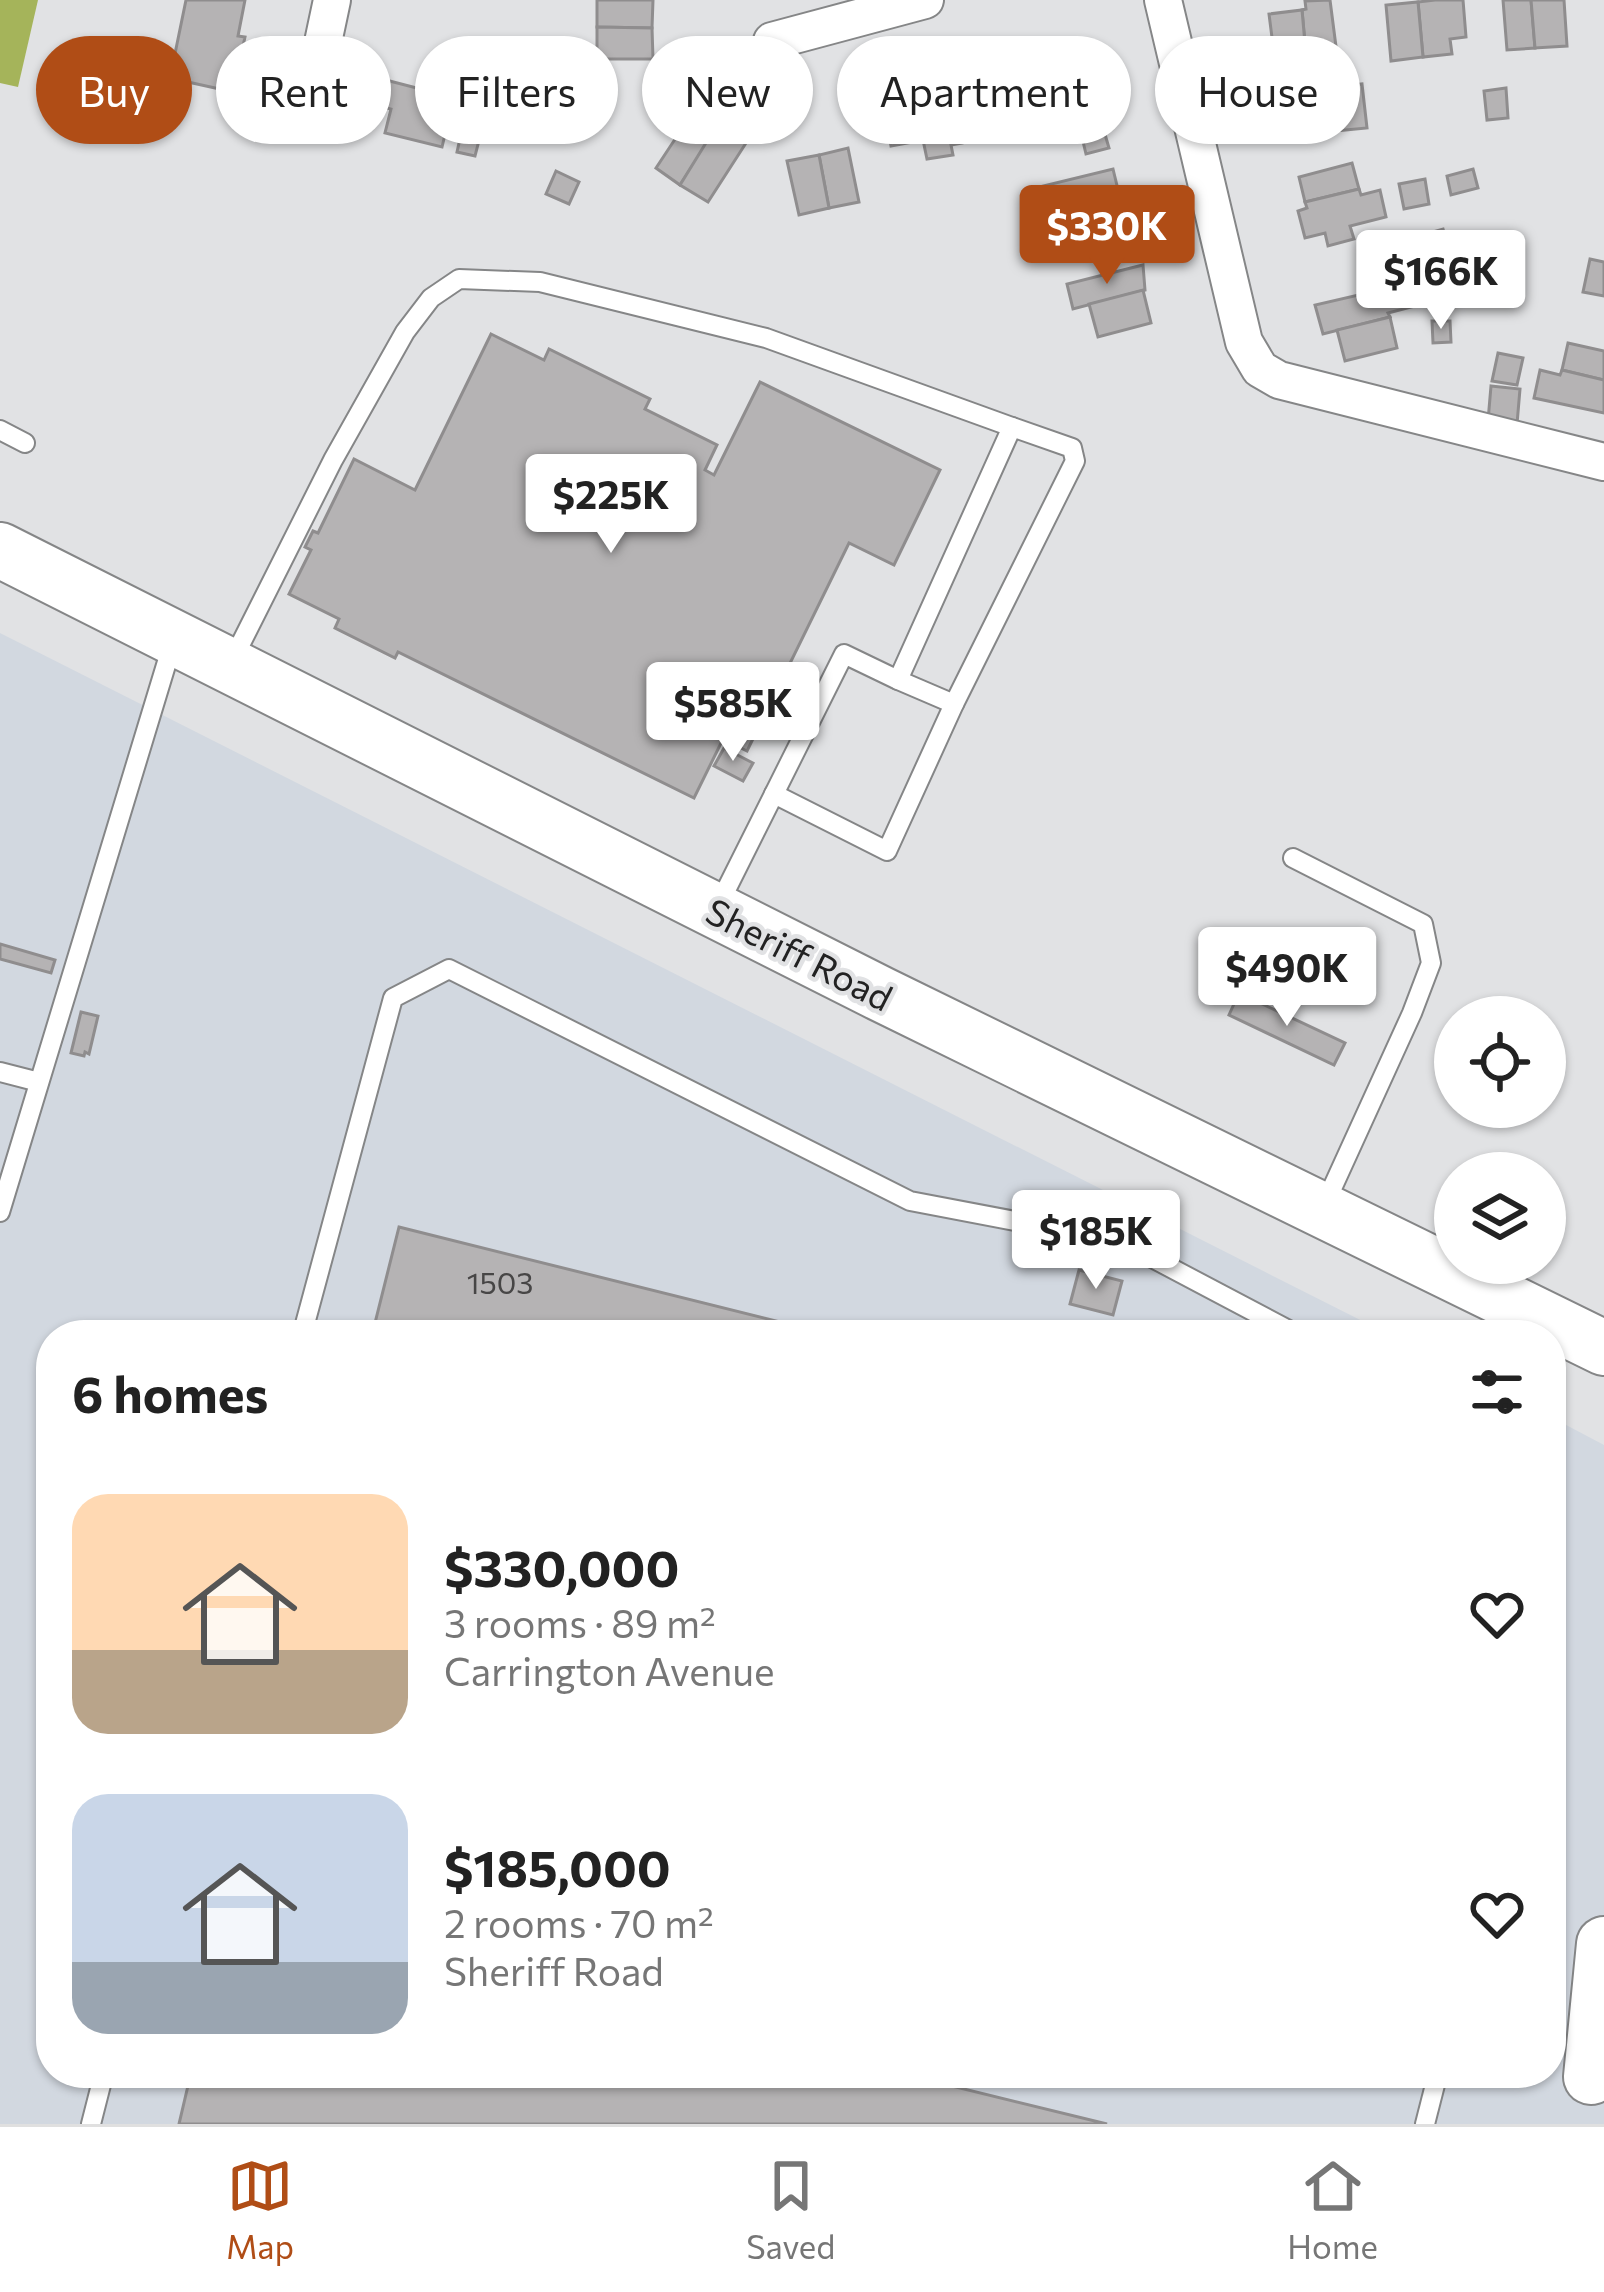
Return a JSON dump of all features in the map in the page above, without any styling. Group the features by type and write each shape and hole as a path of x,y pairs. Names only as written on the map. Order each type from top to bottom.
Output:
{"main road":[{"name":"Sheriff Road","path":"0,550 1547,1320"},
{"name":"Sheriff Road","path":"1566,1329 1604,1348"},
{"path":"1592,2079 1604,1944"}],"street":[{"path":"324,36 332,0"},
{"path":"791,36 925,0"},
{"path":"1163,0 1244,342 1260,369 1280,380 1604,462"}],"lane":[{"path":"230,665 333,460 404,332 431,298 459,279 541,282 766,338 1072,448 1075,460 887,851 774,794"},
{"path":"898,680 1012,427"},
{"path":"0,430 25,443"},
{"path":"0,1212 175,638"},
{"path":"716,910 844,654 954,704"},
{"path":"1293,858 1424,924 1431,963 1322,1210"},
{"path":"306,1320 393,998 449,969 910,1201 1120,1241 1270,1320"},
{"path":"0,1072 39,1082"},
{"path":"91,2124 100,2088"},
{"path":"1425,2124 1434,2088"}],"shaded area":[{"path":"0,633 1360,1320 36,1320 36,2088 1566,2088 1566,1425 1604,1445 1604,2124 0,2124"}],"green space":[{"path":"0,0 38,0 18,87 0,83"}],"building":[{"path":"186,0 245,0 238,36 216,36 216,88 192,83 192,36 179,36"},
{"path":"597,0 653,0 652,28 597,27"},
{"path":"1330,0 1335,36 1304,36 1305,1"},
{"path":"1463,0 1466,37 1450,39 1452,54 1423,57 1418,2"},
{"path":"1503,0 1531,0 1535,48 1507,50"},
{"path":"1531,0 1564,0 1567,46 1535,48"},
{"path":"1418,2 1423,57 1391,61 1386,5"},
{"path":"1302,10 1304,36 1272,36 1269,14"},
{"path":"597,27 652,28 652,36 642,36 642,59 618,59 618,36 597,36"},
{"path":"391,81 415,88 415,140 391,134"},
{"path":"1360,84 1367,128 1360,129"},
{"path":"1506,88 1508,118 1487,120 1484,91"},
{"path":"459,144 478,144 475,156 457,152"},
{"path":"672,144 707,144 680,185 656,168"},
{"path":"705,144 745,144 708,202 680,185"},
{"path":"924,144 956,144 951,145 953,155 927,159"},
{"path":"1084,144 1108,144 1109,148 1086,154"},
{"path":"848,148 859,202 829,208 819,155"},
{"path":"819,155 829,208 799,215 787,161"},
{"path":"1352,163 1359,189 1305,202 1299,177"},
{"path":"1113,169 1120,198 1050,212 1043,186"},
{"path":"1473,169 1478,188 1451,195 1447,176"},
{"path":"556,171 579,182 569,204 546,194"},
{"path":"1425,179 1429,204 1404,209 1399,184"},
{"path":"1359,189 1361,195 1380,190 1386,217 1350,226 1354,239 1328,246 1325,233 1305,238 1298,211 1307,208 1305,202"},
{"path":"1120,198 1127,227 1056,244 1051,221 1069,216 1068,211"},
{"path":"1443,229 1448,248 1427,254 1422,235"},
{"path":"1590,259 1604,262 1604,296 1583,292"},
{"path":"1143,265 1145,290 1073,309 1067,284"},
{"path":"1432,278 1438,300 1323,334 1315,305"},
{"path":"1143,290 1151,323 1098,337 1089,304"},
{"path":"1390,317 1397,348 1345,361 1337,330"},
{"path":"1432,321 1450,321 1451,342 1433,343"},
{"path":"491,334 544,360 549,349 650,399 645,409 717,445 705,470 714,475 760,382 940,470 894,565 849,543 747,751 723,739 694,798 398,652 395,658 335,628 339,619 289,594 311,550 305,547 313,531 318,533 354,459 415,490"},
{"path":"1568,343 1604,351 1604,380 1562,370"},
{"path":"1498,353 1523,358 1517,385 1492,381"},
{"path":"1540,370 1604,380 1604,413 1534,398"},
{"path":"1491,386 1520,389 1517,424 1488,421"},
{"path":"724,748 753,763 743,781 714,766"},
{"path":"0,944 55,960 51,973 0,959"},
{"path":"1239,993 1345,1043 1334,1065 1229,1015"},
{"path":"81,1012 98,1016 89,1054 84,1056 71,1053"},
{"path":"399,1227 772,1320 376,1320"},
{"path":"1079,1270 1122,1281 1113,1315 1070,1304"},
{"path":"187,2088 960,2088 1107,2124 179,2124"}]}
